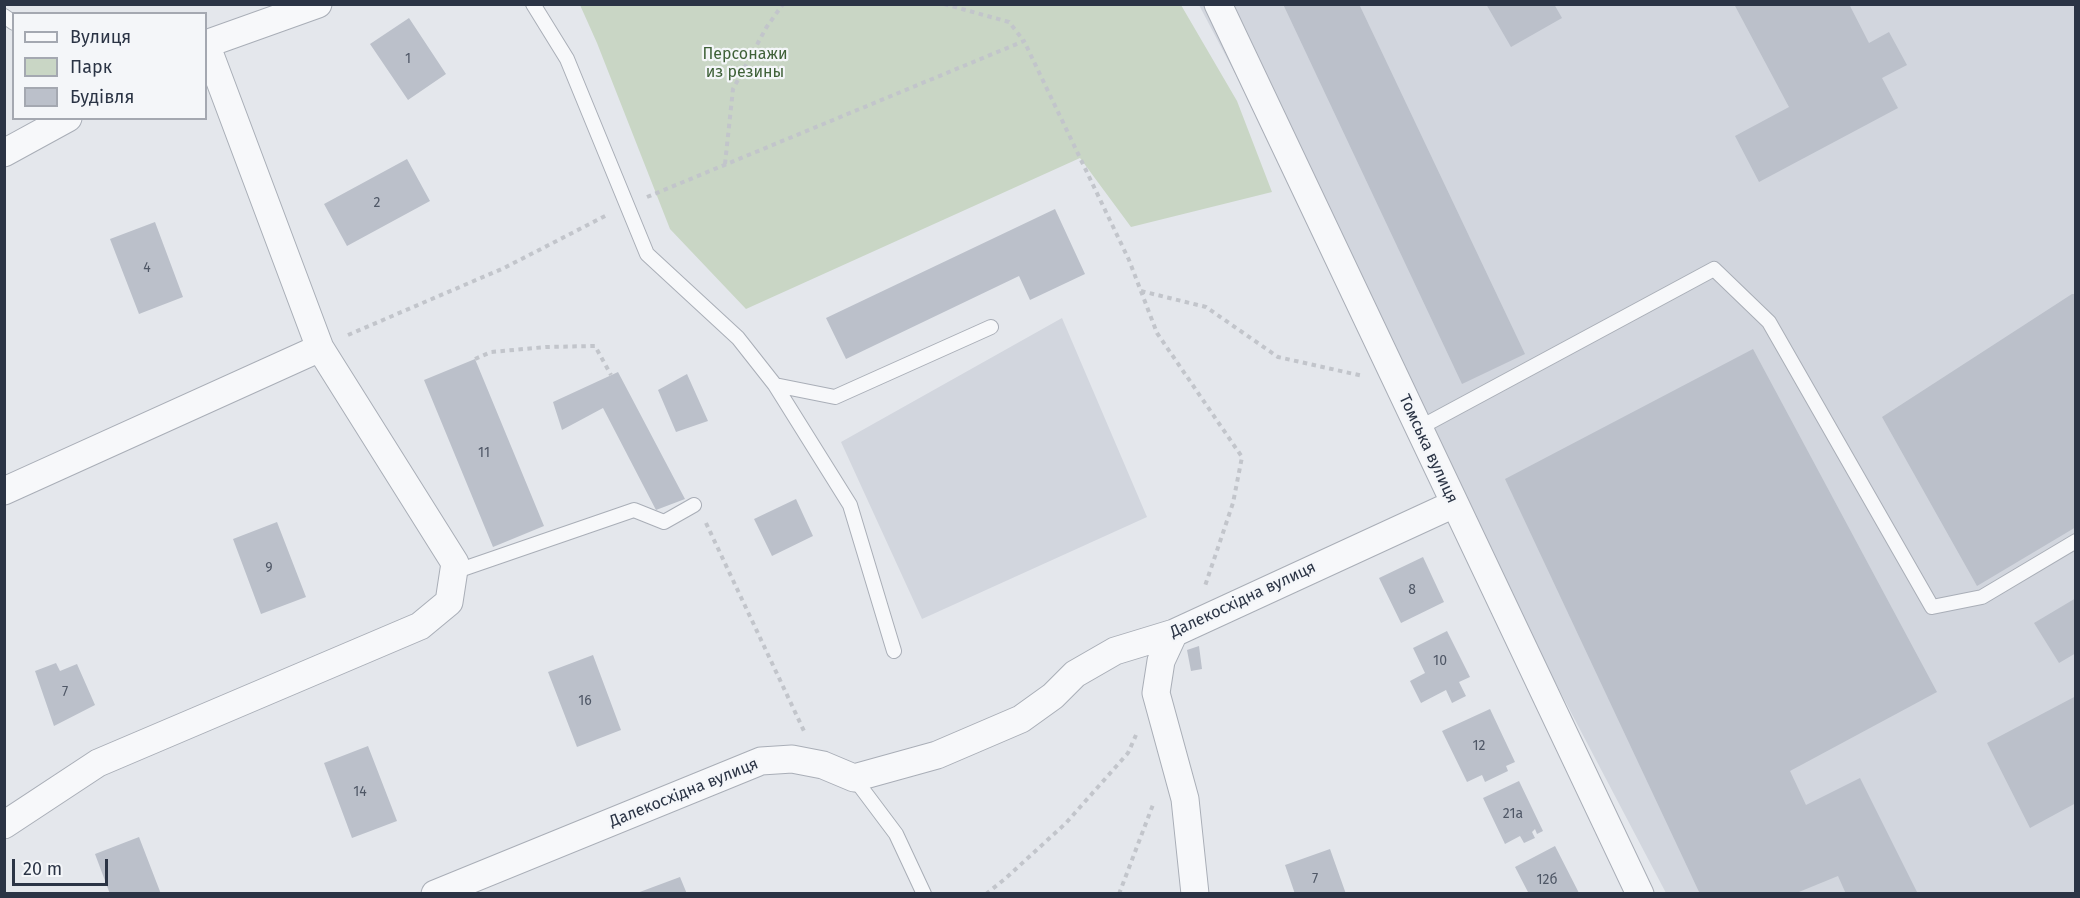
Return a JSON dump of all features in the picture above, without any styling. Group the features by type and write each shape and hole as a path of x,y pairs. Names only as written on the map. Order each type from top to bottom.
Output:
{"street":[{"path":"207,44 318,4"},
{"name":"Томська вулиця","path":"1218,4 1640,894"},
{"path":"4,825 98,763 420,626 449,602 455,562 320,348 207,47"},
{"path":"4,153 64,120"},
{"path":"4,491 320,348"},
{"name":"Далекосхідна вулиця","path":"435,894 761,761 792,759 817,764 854,778 937,755 1021,719 1053,696 1075,674 1114,651 1183,628 1454,504"},
{"path":"1183,628 1161,661 1156,693 1185,799 1195,894"}],"lane":[{"path":"533,4 567,59 647,254 738,338 775,385 850,505 894,651"},
{"path":"1419,428 1713,268 1769,322 1932,607 1982,597 2076,541"},
{"path":"775,385 835,397 991,327"},
{"path":"454,572 634,510 664,522 694,505"},
{"path":"854,778 896,834 924,894"}],"path":[{"path":"725,164 733,89 766,28 783,4"},
{"path":"944,4 1009,22 1024,40 1129,260 1157,333 1242,457 1233,503 1183,628"},
{"path":"320,348 504,268 627,205 1024,40"},
{"path":"1140,290 1206,307 1278,357 1373,379"},
{"path":"475,359 490,352 546,347 596,346 611,375"},
{"path":"694,505 705,522 818,760 817,764"},
{"path":"986,894 1066,823 1128,753 1156,693"},
{"path":"1119,894 1156,796"}],"shaded area":[{"path":"1199,5 2075,5 2075,893 1666,893"},
{"path":"1062,318 1147,517 922,619 841,442"}],"green space":[{"name":"Персонажи из резины","path":"580,5 1181,5 1237,101 1272,192 1131,227 1080,158 746,309 670,229"}],"building":[{"path":"1283,4 1359,4 1525,354 1462,384"},
{"path":"1486,4 1554,4 1562,18 1511,47"},
{"path":"1734,4 1849,4 1869,43 1889,32 1907,65 1882,78 1898,108 1759,182 1735,136 1789,107"},
{"path":"409,18 446,74 408,100 370,44"},
{"path":"407,159 430,201 347,246 324,204"},
{"path":"1055,209 1085,274 1030,300 1019,276 846,359 826,318"},
{"path":"155,222 183,297 139,314 110,239"},
{"path":"2072,294 2076,294 2076,527 1977,586 1882,417"},
{"path":"1753,349 1937,692 1790,771 1806,805 1860,778 1918,894 1846,894 1838,876 1794,894 1700,894 1505,479"},
{"path":"475,359 544,526 493,547 424,380"},
{"path":"618,372 685,499 656,510 603,408 562,430 553,402"},
{"path":"687,374 708,421 676,432 658,390"},
{"path":"796,499 813,536 772,556 754,519"},
{"path":"277,522 306,597 261,614 233,539"},
{"path":"1423,557 1444,602 1401,623 1379,578"},
{"path":"2076,598 2076,653 2059,663 2034,623"},
{"path":"1447,631 1470,677 1459,682 1466,696 1452,703 1446,690 1421,703 1410,681 1425,673 1413,648"},
{"path":"1199,646 1202,669 1191,671 1187,650"},
{"path":"593,655 621,730 577,747 548,672"},
{"path":"56,663 60,671 77,664 95,705 54,726 35,671"},
{"path":"2076,696 2076,803 2030,828 1987,743"},
{"path":"1490,709 1515,762 1506,766 1508,771 1485,782 1482,775 1467,782 1442,731"},
{"path":"368,746 397,821 352,838 324,763"},
{"path":"1519,781 1543,831 1537,834 1535,829 1532,832 1535,838 1524,843 1520,836 1505,844 1483,798"},
{"path":"139,837 161,894 110,894 95,854"},
{"path":"1555,846 1579,893 1529,894 1515,867"},
{"path":"1330,849 1346,894 1295,894 1285,865"},
{"path":"680,877 687,894 637,894 637,893"}]}
